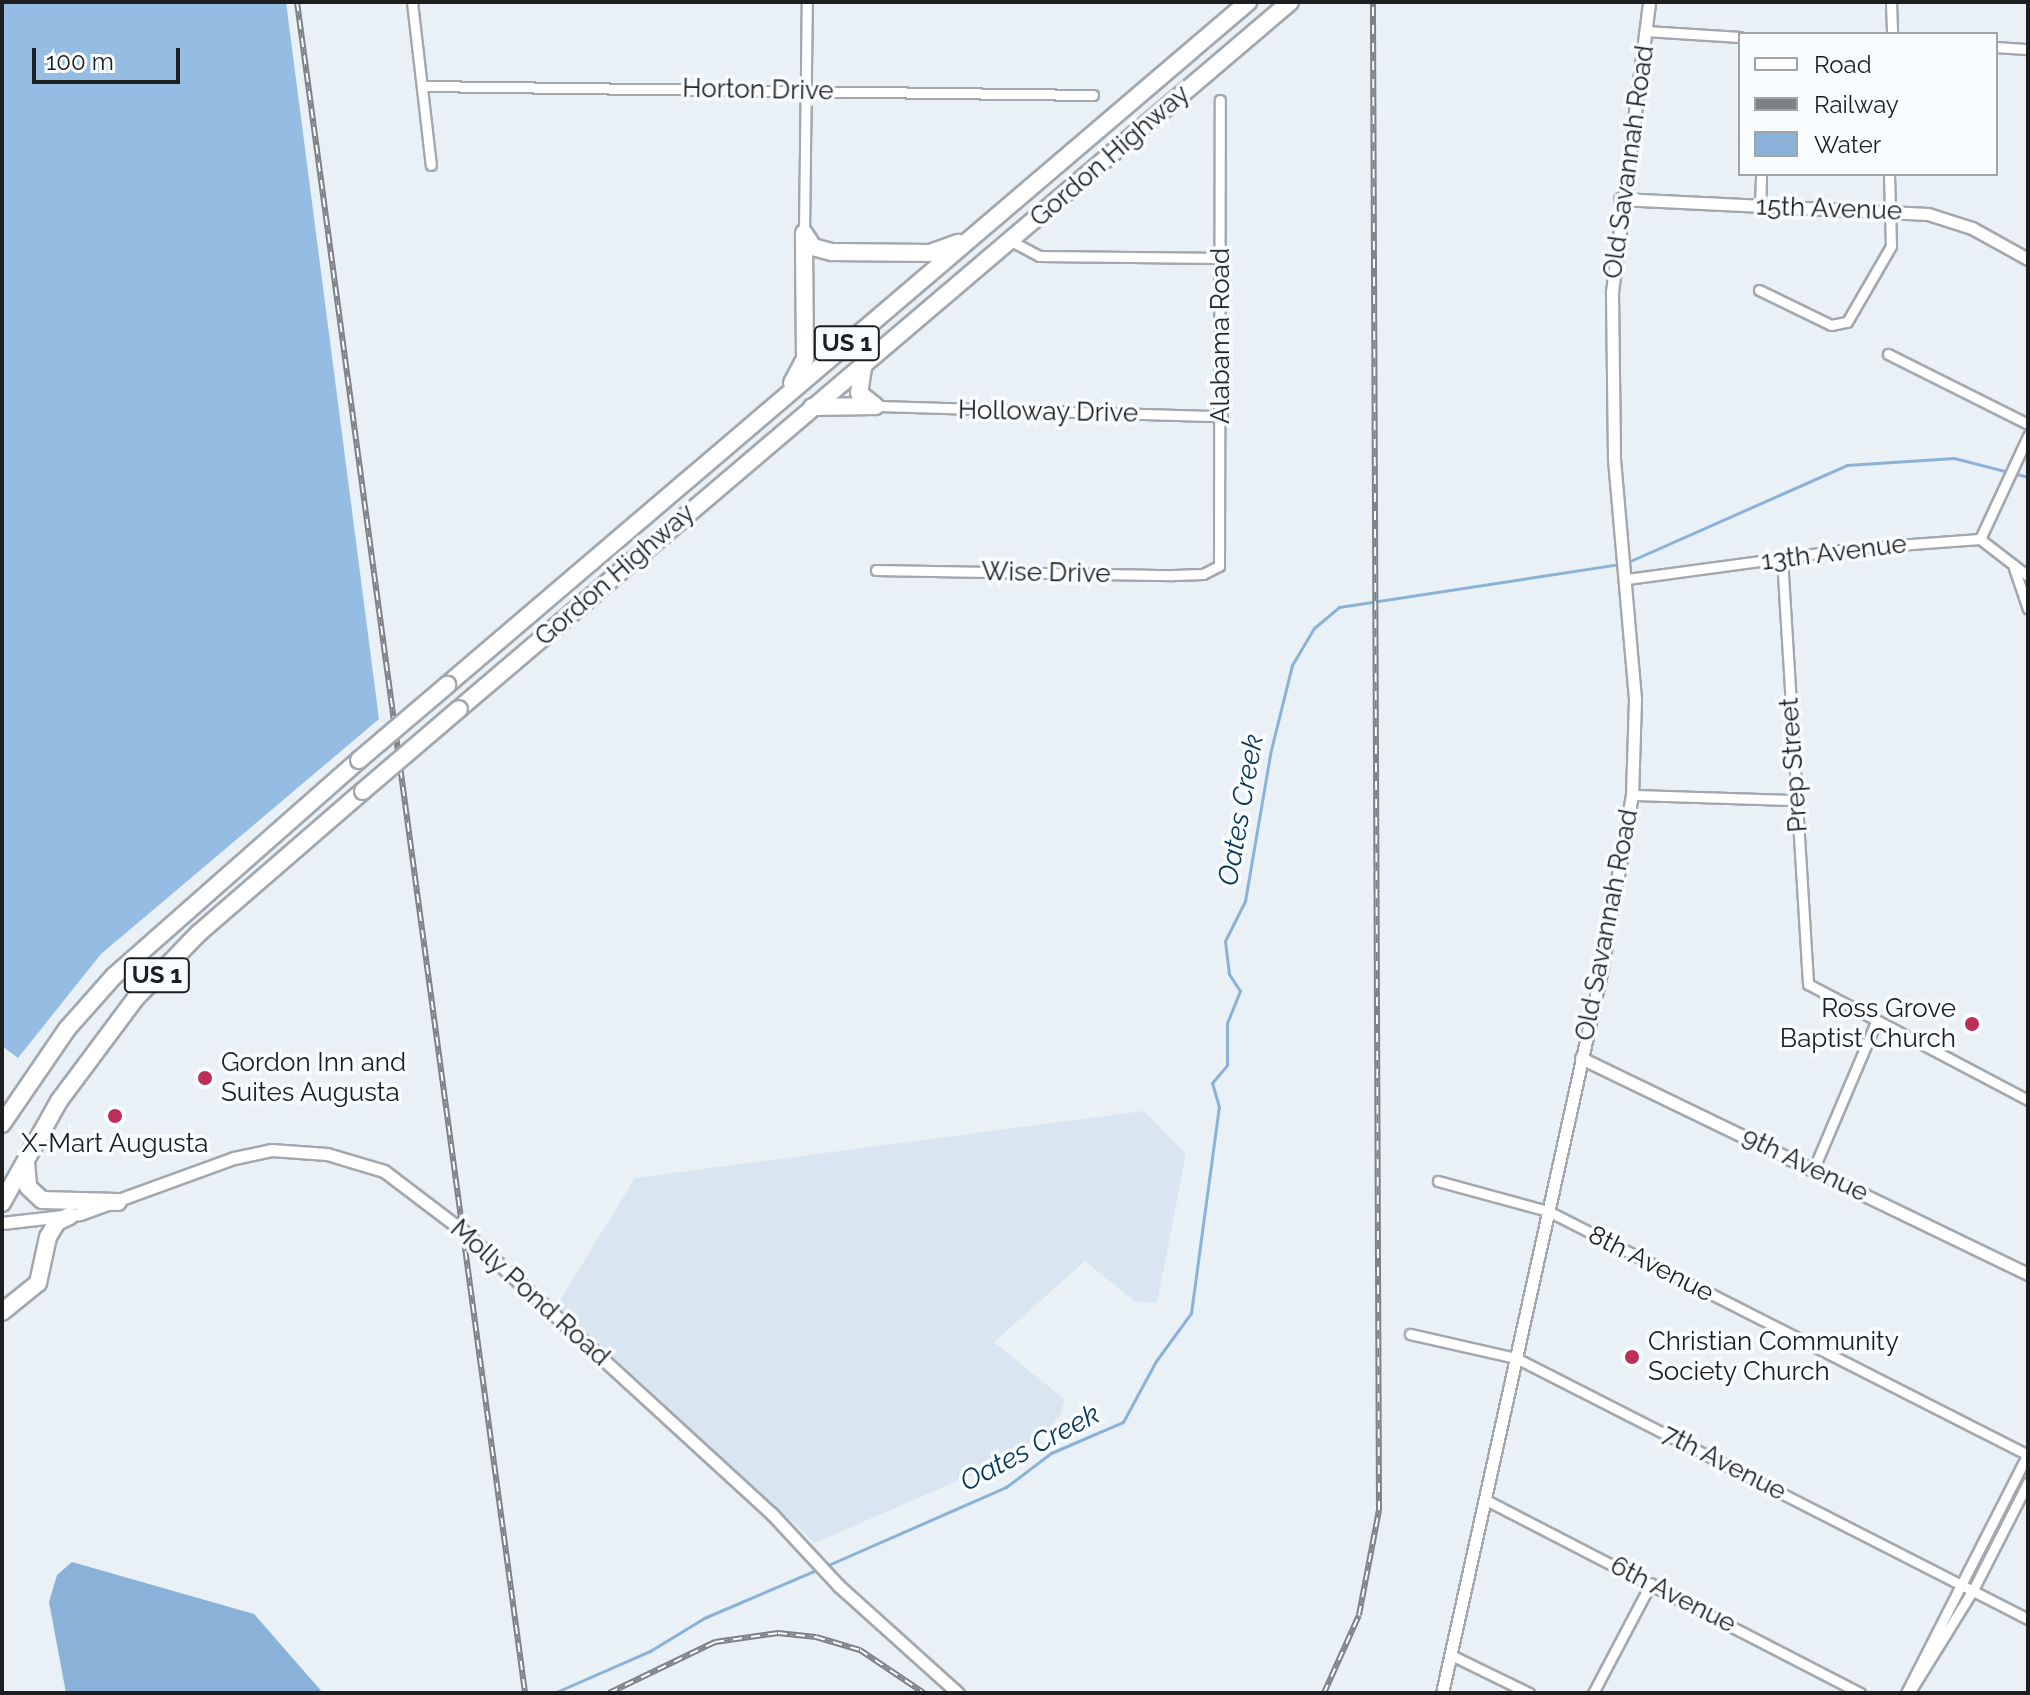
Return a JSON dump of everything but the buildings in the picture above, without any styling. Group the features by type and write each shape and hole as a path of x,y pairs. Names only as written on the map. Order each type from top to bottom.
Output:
{"highway":[{"name":"Gordon Highway","path":"5,1117 67,1029 114,976 359,760 1248,2"},
{"name":"Gordon Highway","path":"2,1203 31,1147 101,1041 160,972 363,791 1290,2"},
{"path":"804,233 813,247 832,252 930,253 971,238"},
{"path":"781,401 805,359 804,233"},
{"path":"864,362 859,393 875,406"},
{"path":"812,407 875,406"},
{"path":"31,1147 24,1175 42,1200 118,1202"},
{"path":"2,1312 38,1283 48,1237 57,1222 70,1216"}],"street":[{"path":"412,2 431,165"},
{"path":"804,233 807,2"},
{"name":"Old Savannah Road","path":"1442,1693 1623,867 1632,795 1635,699 1627,573 1614,457 1612,292 1620,199 1649,2"},
{"path":"1891,2 1892,32"},
{"path":"1646,31 1738,37"},
{"path":"1998,47 2028,49"},
{"name":"Horton Drive","path":"422,86 1093,95"},
{"name":"Alabama Road","path":"1215,570 1222,547 1220,100"},
{"path":"1760,206 1761,176"},
{"path":"1759,290 1831,325 1847,322 1891,246 1889,176"},
{"name":"15th Avenue","path":"1620,199 1889,208 1972,228 2028,259"},
{"path":"1011,241 1039,256 1222,258"},
{"path":"1888,354 2028,424"},
{"name":"Holloway Drive","path":"875,406 1222,416"},
{"path":"2028,436 1980,539 2028,576"},
{"name":"13th Avenue","path":"1627,573 1980,539"},
{"name":"Prep Street","path":"1782,558 1794,800 1808,984 1875,1024"},
{"path":"2014,568 2028,609"},
{"name":"Wise Drive","path":"876,570 1173,575 1215,570"},
{"path":"1632,795 1794,800"},
{"path":"1814,1168 1875,1024 2028,1100"},
{"name":"9th Avenue","path":"1581,1058 2028,1274"},
{"name":"Molly Pond Road","path":"2,1223 70,1216 118,1202 234,1158 271,1150 327,1154 384,1171 463,1231 805,1548 839,1586 958,1693"},
{"name":"8th Avenue","path":"1438,1181 1548,1211 2028,1455"},
{"name":"7th Avenue","path":"1410,1334 1516,1358 2028,1619"},
{"path":"1908,1693 2028,1455"},
{"path":"1908,1693 1973,1590 2028,1482"},
{"name":"6th Avenue","path":"1486,1500 1860,1693"},
{"path":"1593,1693 1651,1583"},
{"path":"1451,1655 1529,1693"}],"shaded area":[{"path":"2,2 286,2 379,719 101,954 18,1058 2,1046"},
{"path":"1144,1111 1186,1154 1157,1303 1134,1301 1085,1261 994,1342 1065,1400 1060,1416 1038,1438 980,1471 815,1543 557,1305 635,1178"}],"water":[{"path":"72,1562 254,1614 323,1693 66,1693 49,1602 57,1575"}],"waterway":[{"name":"Oates Creek","path":"1628,562 1847,465 1954,458 2028,477"},
{"name":"Oates Creek","path":"826,1566 1006,1487 1051,1453 1123,1422 1156,1361 1191,1313 1219,1107 1212,1083 1227,1065 1227,1023 1240,991 1229,974 1225,941 1245,901 1270,754 1292,665 1314,628 1339,607 1621,564"},
{"name":"Oates Creek","path":"554,1693 650,1651 704,1618 819,1569"}],"railway":[{"path":"297,2 525,1693"},
{"path":"1324,1693 1359,1615 1379,1510 1373,2"},
{"path":"609,1693 715,1642 778,1633 816,1637 860,1650 924,1693"}],"place":[{"name":"Ross Grove Baptist Church","path":"1972,1024"},
{"name":"Gordon Inn and Suites Augusta","path":"205,1078"},
{"name":"X-Mart Augusta","path":"115,1116"},
{"name":"Christian Community Society Church","path":"1632,1357"}]}
